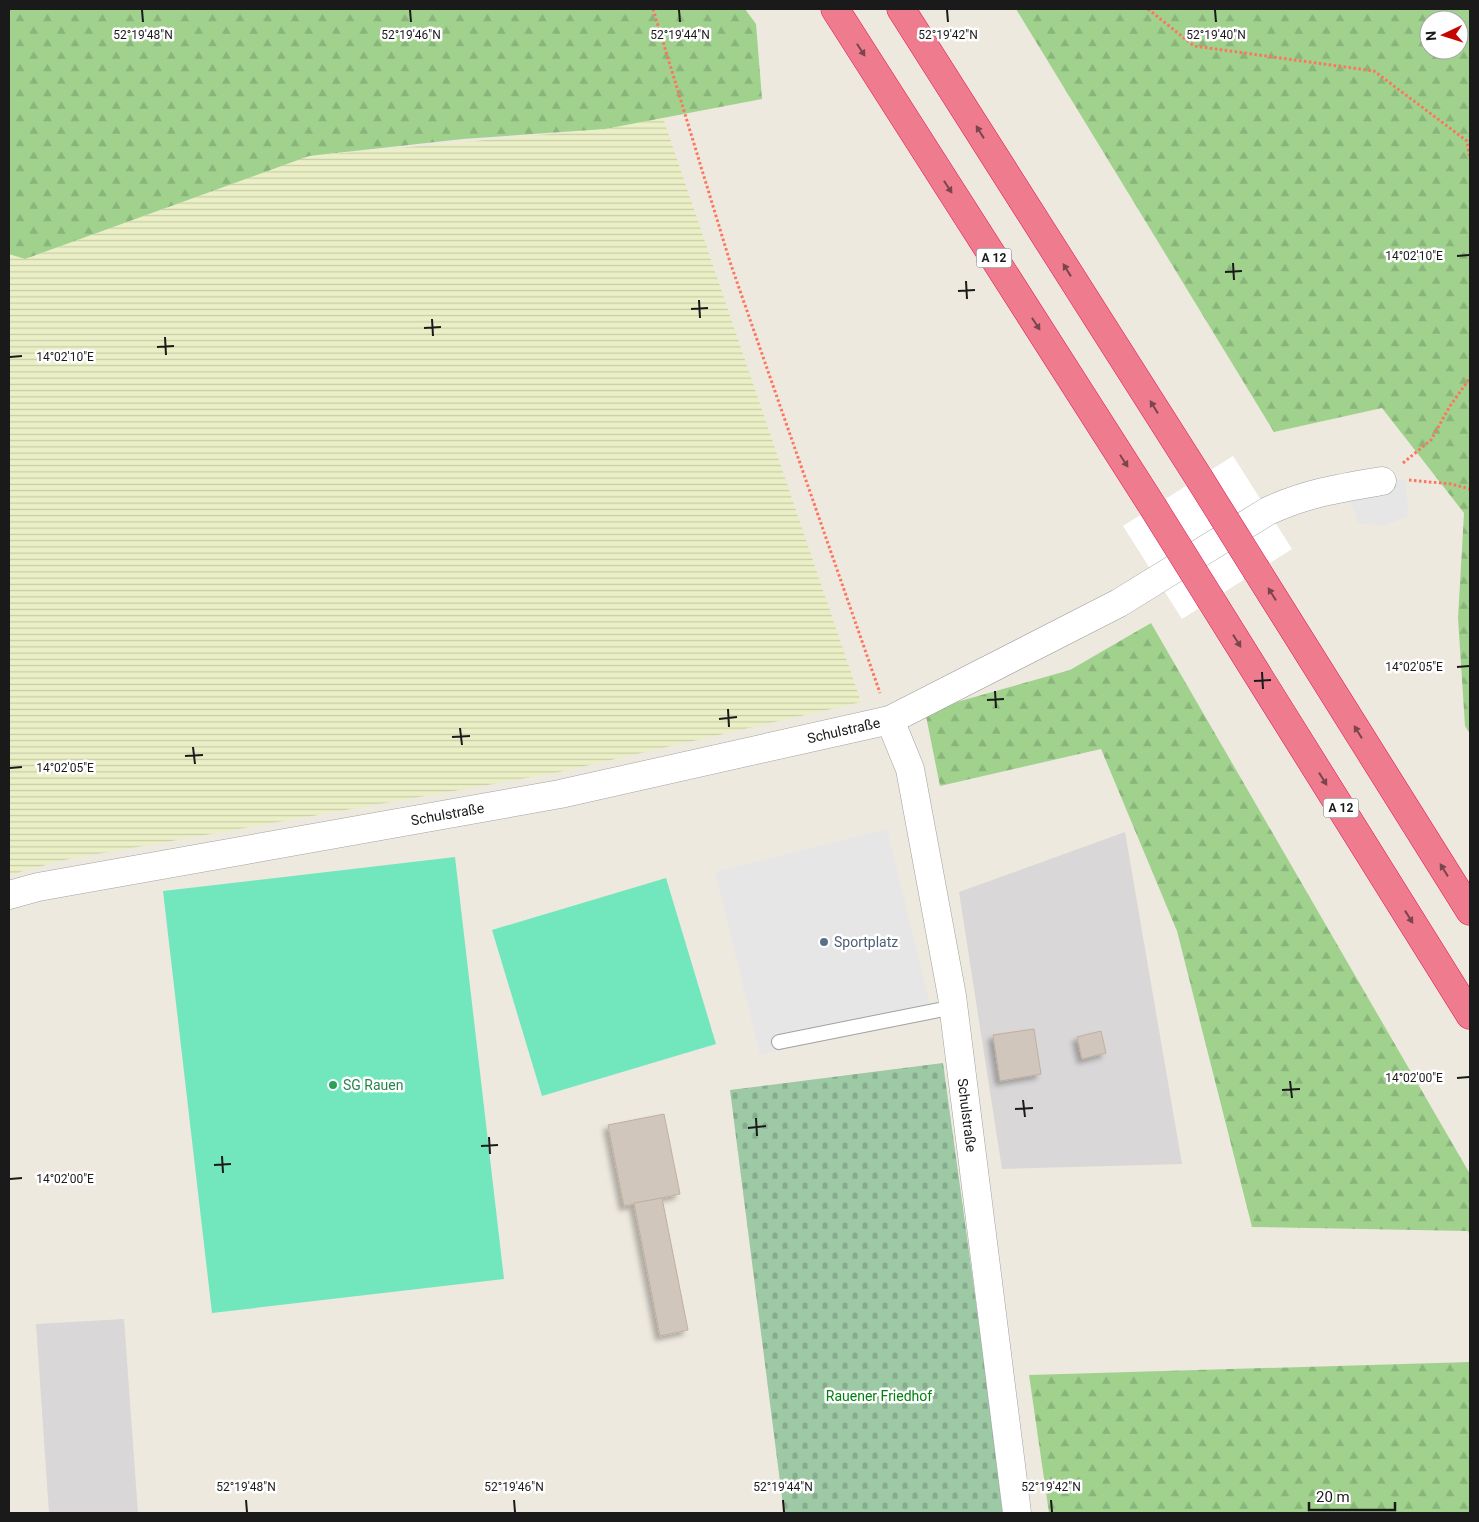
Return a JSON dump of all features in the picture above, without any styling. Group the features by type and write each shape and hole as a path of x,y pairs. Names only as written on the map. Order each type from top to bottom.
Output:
{"highway":[{"name":"A 12","path":"835,9 1153,507 1470,1016"},
{"path":"901,9 1258,571 1470,911"}],"street":[{"path":"890,720 1119,603 1268,511 1314,493 1382,481"},
{"name":"Schulstraße","path":"9,895 38,887 560,794 890,720 910,769 954,1007 1017,1513"}],"lane":[{"path":"779,1042 954,1007"}],"path":[{"path":"653,9 730,262 890,720"},
{"path":"1148,9 1194,46 1374,71 1467,141 1470,160"},
{"path":"1382,481 1431,440 1450,406 1470,377"},
{"path":"1382,481 1419,480 1451,484 1470,489"}],"shaded area":[{"path":"1405,480 1409,516 1383,526 1358,523 1347,487 1382,481"},
{"name":"Sportplatz","path":"887,829 932,1012 760,1055 715,872"},
{"path":"1125,832 1182,1164 1002,1169 959,892"},
{"path":"124,1319 138,1513 49,1513 36,1324"}],"green space":[{"path":"9,9 745,9 756,24 762,99 605,129 463,139 309,156 25,259 9,254"},
{"path":"1016,9 1470,9 1470,734 1465,726 1458,618 1464,513 1382,408 1274,432"},
{"path":"663,118 861,702 555,773 64,860 9,875 9,254 25,259 309,156 605,129"},
{"path":"1151,623 1470,1174 1470,1236 1468,1231 1252,1227 1177,931 1101,749 940,786 925,711 1070,670"},
{"name":"SG Rauen","path":"455,857 504,1279 212,1313 163,891"},
{"path":"666,878 716,1044 542,1096 492,930"},
{"name":"Rauener Friedhof","path":"943,1063 1005,1513 784,1513 730,1090"},
{"path":"1470,1362 1470,1513 1049,1513 1029,1375"}],"pier":[{"path":"1233,456 1292,549 1182,619 1123,526"}],"building":[{"path":"1034,1029 1041,1074 1000,1081 993,1035"},
{"path":"1101,1031 1106,1053 1082,1059 1077,1037"},
{"path":"664,1114 680,1194 624,1206 608,1125"},
{"path":"662,1198 688,1330 660,1336 634,1203"}],"place":[{"name":"Sportplatz","path":"824,942"},
{"name":"SG Rauen","path":"333,1085"}]}
